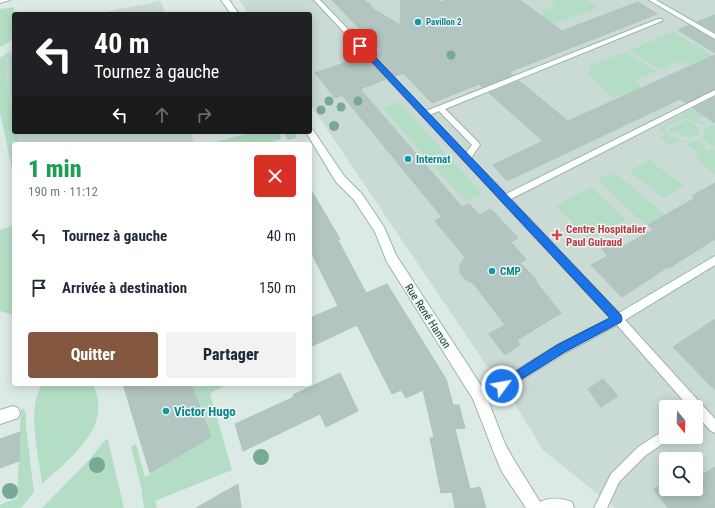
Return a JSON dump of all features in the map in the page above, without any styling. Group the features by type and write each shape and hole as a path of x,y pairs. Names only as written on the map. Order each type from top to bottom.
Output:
{"street":[{"path":"0,1 6,0"},
{"path":"225,0 234,12"},
{"name":"Rue René Hamon","path":"311,134 340,179 358,197 380,230 391,258 479,395 502,454 535,508"},
{"path":"545,508 553,506 566,508"}],"lane":[{"path":"317,0 618,319 686,400"},
{"path":"652,0 715,36"},
{"path":"425,114 676,14"},
{"path":"505,198 715,92"},
{"path":"440,108 476,145 467,158"},
{"path":"479,395 502,386 561,349 638,309 715,260"},
{"path":"703,418 715,427"},
{"path":"600,508 616,478 642,451 659,440"}],"shaded area":[{"name":"Centre Hospitalier Paul Guiraud","path":"239,0 715,0 715,508 615,508 543,450 496,373 487,366 312,107 312,12 248,12"},
{"path":"160,1 165,12 105,12"},
{"path":"12,51 12,108 6,81 8,52"},
{"path":"18,134 191,134 194,142 20,142"}],"green space":[{"path":"558,0 587,0 599,8 553,24 544,18 543,11 555,6 551,3"},
{"path":"14,7 14,12 12,12 12,38 9,42 0,47 0,9"},
{"path":"673,32 713,56 690,66 679,62 671,64 660,70 630,50"},
{"path":"8,52 6,81 12,108 12,134 18,134 20,142 12,142 12,169 0,113 0,58"},
{"path":"626,52 656,72 636,80 637,84 641,88 622,97 619,94 613,97 596,83 598,82 588,74 591,65"},
{"path":"12,56 12,96 10,96 9,57"},
{"path":"399,102 482,194 465,201 383,108"},
{"path":"693,109 703,116 698,119 705,124 700,125 686,118 669,124 665,129 669,136 685,141 683,142 680,140 670,145 660,137 666,134 658,128"},
{"path":"687,120 695,125 700,131 699,135 681,137 681,133 673,131 673,135 670,132 672,127"},
{"path":"712,124 715,126 715,148 702,139 704,135 703,130"},
{"path":"246,134 280,134 281,139 271,142 216,142"},
{"path":"285,134 295,134 297,138 288,140"},
{"path":"691,141 699,141 704,144 701,146 708,151 712,149 715,151 715,174 694,157 700,154 687,145"},
{"path":"649,160 684,186 663,198 629,171"},
{"path":"614,172 665,215 648,225 638,218 597,180"},
{"path":"591,187 626,220 588,239 556,206"},
{"path":"12,226 12,314 0,311 0,230"},
{"path":"41,386 94,386 98,402 98,414 88,437 80,448 42,484 36,447 34,419 37,394"},
{"path":"192,386 225,386 210,393 232,470 155,501 157,508 144,508 141,487 131,447 136,444 145,477 211,437"},
{"path":"21,409 24,409 26,415 34,492 21,508 0,508 0,505 17,498"},
{"path":"106,439 108,440 124,508 42,508 89,460"}],"building":[{"path":"332,0 363,0 370,4 373,9 400,25 401,0 438,0 441,2 448,0 520,0 562,31 638,2 657,14 509,72 513,75 482,87 479,84 432,103 403,73 395,76 373,53 381,51"},
{"path":"715,15 715,32 697,22"},
{"path":"689,25 715,40 715,53 678,30"},
{"path":"715,55 715,89 686,103 680,99 507,181 493,165 543,141 489,93 519,81 568,121"},
{"path":"364,56 386,79 360,89 462,207 469,204 479,215 491,209 518,238 511,242 526,259 520,263 537,280 536,282 561,313 517,340 520,345 505,355 489,334 505,325 474,284 465,279 460,272 460,265 465,257 435,221 442,217 342,95 335,98 315,73"},
{"path":"715,97 715,123 693,108"},
{"path":"715,183 715,239 622,297 591,265 608,256 601,249 615,241 622,247 653,230 648,225 695,198 692,196"},
{"path":"312,191 340,239 338,240 366,293 387,284 446,379 453,405 459,405 465,428 455,429 470,489 480,487 486,508 455,508 452,492 441,493 430,438 434,437 423,390 406,398 401,390 392,394 357,325 312,346 312,317 338,306 312,254"},
{"path":"715,319 715,390 673,347"},
{"path":"340,373 358,411 326,427 320,414 243,451 235,424 294,397 293,395"},
{"path":"603,379 618,396 601,407 588,389"},
{"name":"Victor Hugo","path":"124,386 192,386 211,437 150,473"},
{"path":"20,432 19,461 0,468 0,439"},
{"path":"715,467 715,508 668,508 654,490 659,486 659,496 703,496 703,474"},
{"path":"238,484 241,508 196,508"}],"place":[{"name":"Pavillon 2","path":"418,22"},
{"name":"Internat","path":"408,159"},
{"name":"Centre Hospitalier Paul Guiraud","path":"557,235"},
{"name":"CMP","path":"492,271"},
{"name":"Victor Hugo","path":"166,411"}],"route":[{"path":"360,46 618,319 561,349 502,386"}]}
